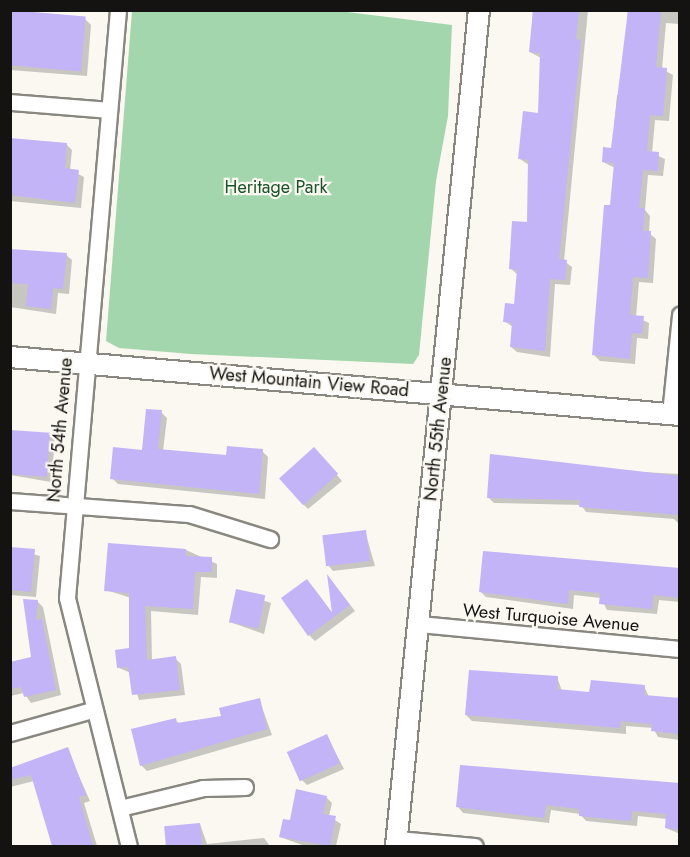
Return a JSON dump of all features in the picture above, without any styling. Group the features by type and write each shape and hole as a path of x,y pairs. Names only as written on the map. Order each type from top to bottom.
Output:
{"street":[{"name":"North 54th Avenue","path":"118,10 67,598 92,710 129,846"},
{"name":"North 55th Avenue","path":"397,843 479,10"},
{"path":"10,102 110,110"},
{"path":"675,414 680,315"},
{"name":"West Mountain View Road","path":"10,357 675,414"},
{"path":"10,501 189,514 270,539"},
{"name":"West Turquoise Avenue","path":"418,624 680,649"},
{"path":"10,733 92,710"},
{"path":"120,808 203,788 245,787"},
{"path":"397,843 475,846"}],"green space":[{"name":"Heritage Park","path":"132,11 339,11 452,25 448,116 436,181 419,355 413,364 191,354 119,348 106,341"}],"building":[{"path":"10,10 86,17 81,71 10,65"},
{"path":"533,10 579,10 576,39 581,40 559,259 567,260 565,280 550,279 545,351 510,347 512,323 503,322 505,303 514,304 517,270 509,269 512,221 527,222 528,160 518,159 523,111 538,113 540,53 529,52"},
{"path":"628,10 661,10 656,67 667,68 663,116 650,115 647,151 659,152 658,171 643,170 639,208 645,208 643,231 651,231 648,278 633,277 630,315 644,316 642,334 632,333 630,359 592,355 604,205 610,205 614,163 602,162 603,147 611,148"},
{"path":"10,138 67,143 65,168 79,170 75,203 10,195"},
{"path":"10,249 67,253 63,289 53,288 51,309 26,306 28,284 10,283"},
{"path":"146,409 162,410 158,449 226,455 227,446 263,449 259,494 110,479 113,447 142,450"},
{"path":"10,430 50,433 47,477 10,474"},
{"path":"314,447 338,474 303,505 279,478"},
{"path":"490,454 680,476 680,515 579,507 580,500 487,498"},
{"path":"366,530 370,561 326,566 322,535"},
{"path":"108,543 186,549 186,556 212,557 212,572 195,572 193,609 145,606 147,660 176,656 180,690 132,695 128,667 117,668 115,650 129,648 129,593 104,591"},
{"path":"10,547 35,549 31,592 10,590"},
{"path":"483,551 680,568 680,598 653,595 652,609 599,604 600,593 569,590 568,604 479,592"},
{"path":"327,574 350,605 308,636 281,598 307,579 332,613"},
{"path":"236,589 265,595 258,628 229,622"},
{"path":"23,599 38,600 36,620 42,619 56,690 24,697 21,687 10,689 10,662 31,657"},
{"path":"469,670 558,676 557,689 589,692 591,680 645,685 644,695 680,698 680,734 651,731 652,724 621,721 620,728 465,715"},
{"path":"260,698 267,729 140,766 131,729 176,718 177,723 221,716 219,708"},
{"path":"327,734 340,763 300,781 287,752"},
{"path":"68,747 86,795 79,797 93,846 52,846 31,775 10,780 10,768"},
{"path":"460,765 680,783 680,830 665,828 666,814 632,811 631,821 579,816 579,809 546,805 544,818 456,807"},
{"path":"296,789 327,796 323,814 336,816 330,846 279,837 283,819 290,820"},
{"path":"200,823 202,846 166,846 164,826"}]}
